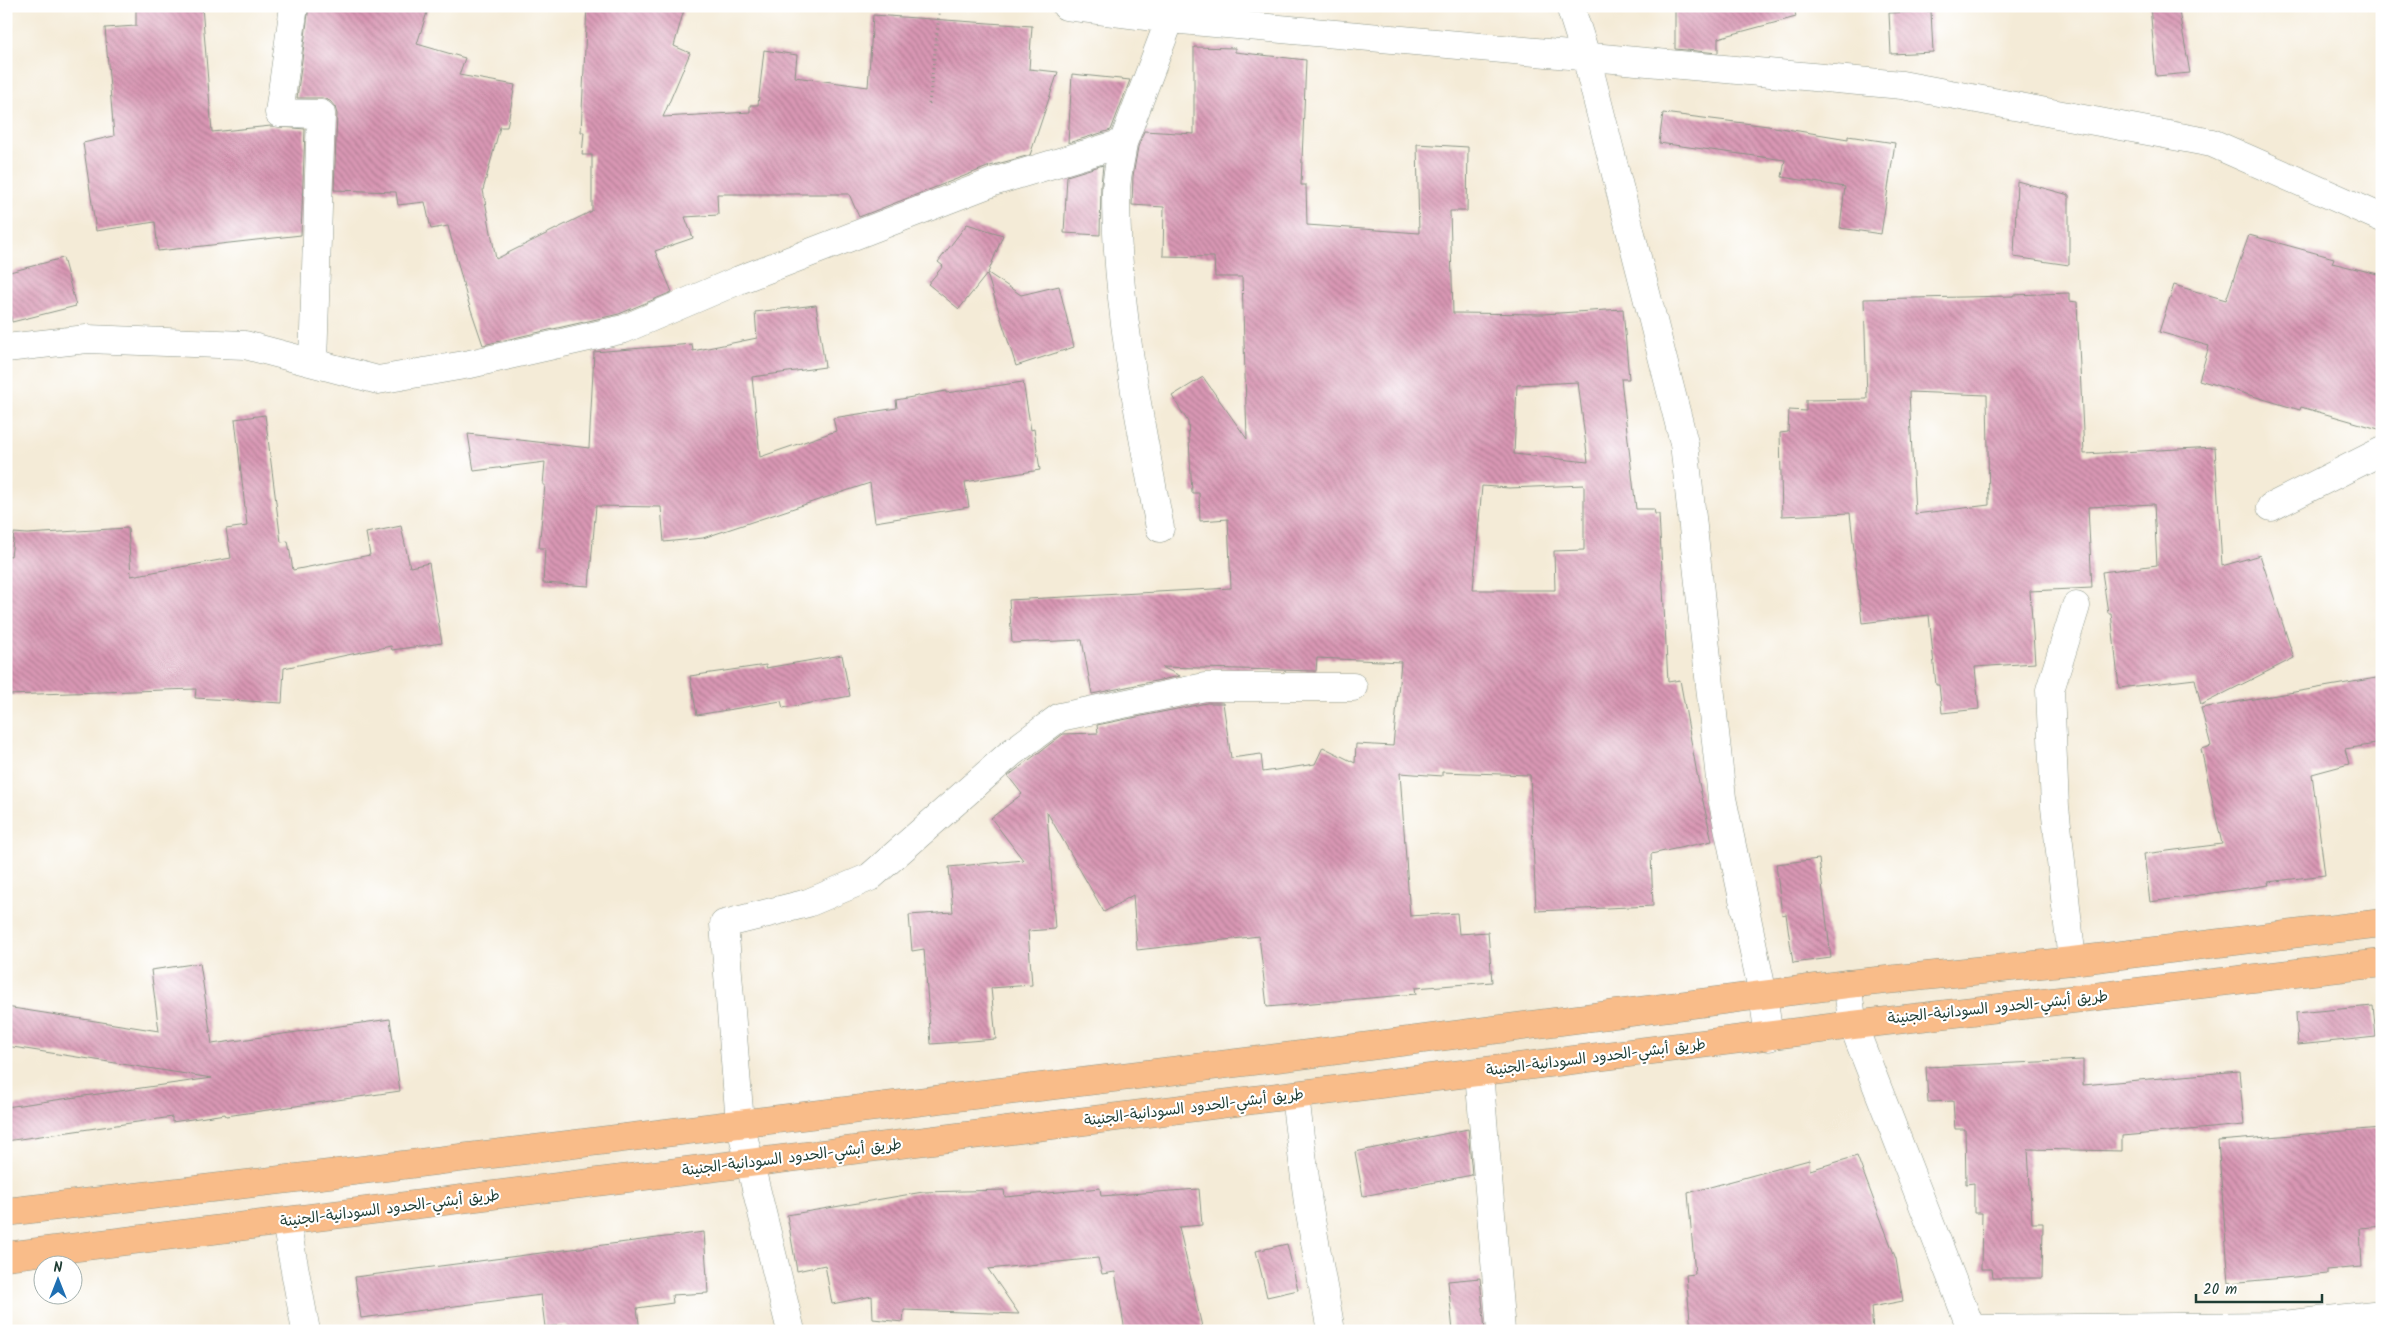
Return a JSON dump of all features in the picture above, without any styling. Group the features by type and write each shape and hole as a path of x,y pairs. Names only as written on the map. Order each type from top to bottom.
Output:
{"highway":[{"path":"6,1212 1275,1058 1847,984 2072,960 2382,923"},
{"name":"طريق أبشي-الحدود السودانية-الجنينة","path":"6,1256 1853,1025 2382,963"}],"street":[{"path":"294,6 279,113 321,114 313,362"},
{"path":"1066,6 1170,19 1215,14 1586,56 1902,85 2212,143 2382,218"},
{"path":"1570,6 1586,56 1684,442 1722,798 1770,1036"},
{"path":"1160,528 1138,413 1122,310 1116,191 1123,143 1170,19"},
{"path":"6,348 87,339 154,340 245,345 378,380 470,364 624,329 739,280 996,181 1123,143"},
{"path":"2271,507 2382,451"},
{"path":"2072,960 2055,807 2050,690 2076,606"},
{"path":"791,1331 740,1123 724,924 808,903 870,877 1010,753 1060,717 1205,686 1353,686"},
{"path":"1847,984 1853,1025 1972,1330 2273,1326 2382,1314"},
{"path":"1479,1073 1501,1331"},
{"path":"1295,1096 1308,1203 1331,1331"},
{"path":"286,1222 306,1331"}],"path":[{"path":"929,104 940,6"}],"building":[{"path":"136,6 202,6 212,132 271,126 305,129 301,235 158,251 155,222 96,231 83,143 114,136 105,28 136,26"},
{"path":"309,6 429,6 417,44 465,58 459,75 515,85 507,127 500,127 483,190 496,259 592,211 592,155 582,155 584,132 581,132 587,6 685,6 674,46 690,53 663,117 750,112 750,105 758,105 764,50 797,55 795,77 868,87 873,15 1032,26 1029,69 1058,72 1030,155 990,166 859,217 849,194 717,194 718,215 685,217 693,238 655,251 672,292 619,314 483,345 467,298 448,226 431,229 425,202 398,205 396,192 334,190 337,114 335,107 330,101 322,98 297,98"},
{"path":"1675,6 1794,6 1796,17 1718,38 1718,53 1675,49"},
{"path":"2150,6 2178,6 2190,73 2156,76"},
{"path":"1931,11 1933,52 1891,54 1889,13"},
{"path":"1194,47 1235,48 1235,52 1306,60 1301,185 1306,185 1307,225 1419,233 1417,144 1468,147 1467,211 1450,211 1453,313 1543,314 1623,309 1629,379 1621,379 1636,509 1654,509 1655,514 1659,514 1668,682 1680,680 1698,779 1712,841 1651,854 1653,906 1536,911 1530,775 1442,772 1442,776 1400,773 1410,916 1457,913 1459,934 1488,932 1492,982 1415,988 1416,994 1267,1007 1259,936 1137,950 1133,895 1104,912 1047,812 1055,929 1028,931 1032,985 991,988 996,1039 931,1044 924,949 912,951 909,915 953,912 949,867 1023,860 991,818 1022,794 1008,776 1063,734 1098,733 1097,725 1207,703 1223,703 1231,758 1261,754 1263,772 1315,764 1323,747 1355,763 1356,744 1393,746 1401,662 1317,658 1316,671 1162,667 1180,676 1092,694 1082,640 1012,643 1009,600 1231,588 1228,519 1200,521 1199,493 1192,493 1188,422 1172,396 1203,377 1247,439 1242,277 1215,277 1214,257 1163,256 1164,207 1132,205 1133,176 1138,147 1144,131 1194,134","holes":["1578,382 1588,462 1514,454 1517,385","1584,485 1584,550 1554,551 1555,590 1473,590 1482,486 1509,488"]},
{"path":"1072,74 1130,80 1111,130 1068,143"},
{"path":"1663,113 1768,126 1848,139 1848,136 1895,143 1881,234 1840,228 1845,187 1782,177 1785,160 1659,143"},
{"path":"1103,165 1100,235 1064,233 1067,176"},
{"path":"2017,181 2069,195 2069,265 2014,257"},
{"path":"967,224 1003,235 988,273 1021,295 1059,286 1074,347 1016,366 987,274 959,309 928,284 943,266 938,262"},
{"path":"2249,235 2334,258 2332,263 2382,275 2382,430 2301,407 2300,410 2199,380 2209,346 2159,332 2174,285 2226,300"},
{"path":"63,258 76,306 12,322 6,299 6,273"},
{"path":"2069,293 2069,301 2077,302 2084,454 2215,447 2222,566 2260,555 2294,658 2201,705 2195,679 2119,688 2111,613 2108,613 2102,572 2157,565 2154,504 2088,507 2092,588 2030,591 2035,663 1975,667 1979,709 1942,713 1939,685 1936,685 1929,615 1862,623 1850,513 1782,516 1780,433 1788,432 1789,410 1806,411 1806,400 1867,399 1864,299","holes":["1909,392 1987,395 1989,505 1915,514"]},
{"path":"816,305 825,367 752,377 760,457 836,431 833,418 897,408 896,400 946,391 946,393 1023,382 1031,430 1034,429 1040,470 965,482 969,507 875,522 870,483 703,538 664,542 661,507 596,506 589,586 543,583 545,548 539,548 545,485 543,485 545,462 474,471 468,434 589,448 594,352 692,344 693,351 757,338 755,312"},
{"path":"265,415 281,542 288,541 293,570 370,555 366,533 401,526 410,567 429,563 442,643 392,650 391,646 284,668 282,703 195,698 196,689 6,695 6,555 11,556 14,533 27,534 128,528 131,576 231,558 226,529 247,526 235,419"},
{"path":"842,655 850,696 783,708 781,701 697,715 690,676 766,665 766,668"},
{"path":"2382,677 2382,743 2345,749 2349,764 2312,774 2325,875 2268,882 2269,885 2150,902 2144,854 2222,844 2201,749 2211,746 2201,708"},
{"path":"1819,859 1831,958 1793,963 1786,914 1782,915 1776,864"},
{"path":"200,963 212,1044 390,1019 400,1091 226,1116 225,1114 172,1122 172,1117 6,1141 6,1107 212,1078 6,1046 6,1007 159,1031 151,970"},
{"path":"2373,1006 2376,1037 2298,1045 2296,1013"},
{"path":"2083,1060 2083,1085 2239,1071 2244,1125 2122,1136 2122,1151 2028,1149 2032,1223 2043,1223 2042,1278 1993,1278 1992,1269 1981,1269 1982,1213 1974,1213 1974,1183 1966,1184 1965,1129 1955,1129 1953,1101 1928,1102 1926,1067"},
{"path":"2382,1128 2382,1226 2360,1228 2362,1267 2327,1270 2327,1274 2229,1283 2218,1141"},
{"path":"1468,1129 1472,1175 1363,1196 1355,1152"},
{"path":"1857,1156 1896,1259 1903,1301 1871,1307 1873,1331 1691,1331 1686,1275 1695,1274 1688,1193 1809,1160 1810,1170"},
{"path":"1100,1188 1101,1196 1199,1189 1202,1225 1179,1227 1203,1331 1125,1331 1115,1272 1102,1274 1098,1258 988,1269 1019,1314 904,1310 903,1322 873,1319 872,1296 832,1304 825,1265 797,1271 787,1215 923,1192 1004,1190 1005,1197"},
{"path":"704,1232 708,1293 672,1295 673,1303 637,1308 640,1331 568,1331 567,1325 545,1327 541,1295 361,1318 355,1277"},
{"path":"1287,1244 1298,1290 1267,1297 1256,1251"},
{"path":"1480,1278 1485,1331 1453,1331 1448,1281"}]}
